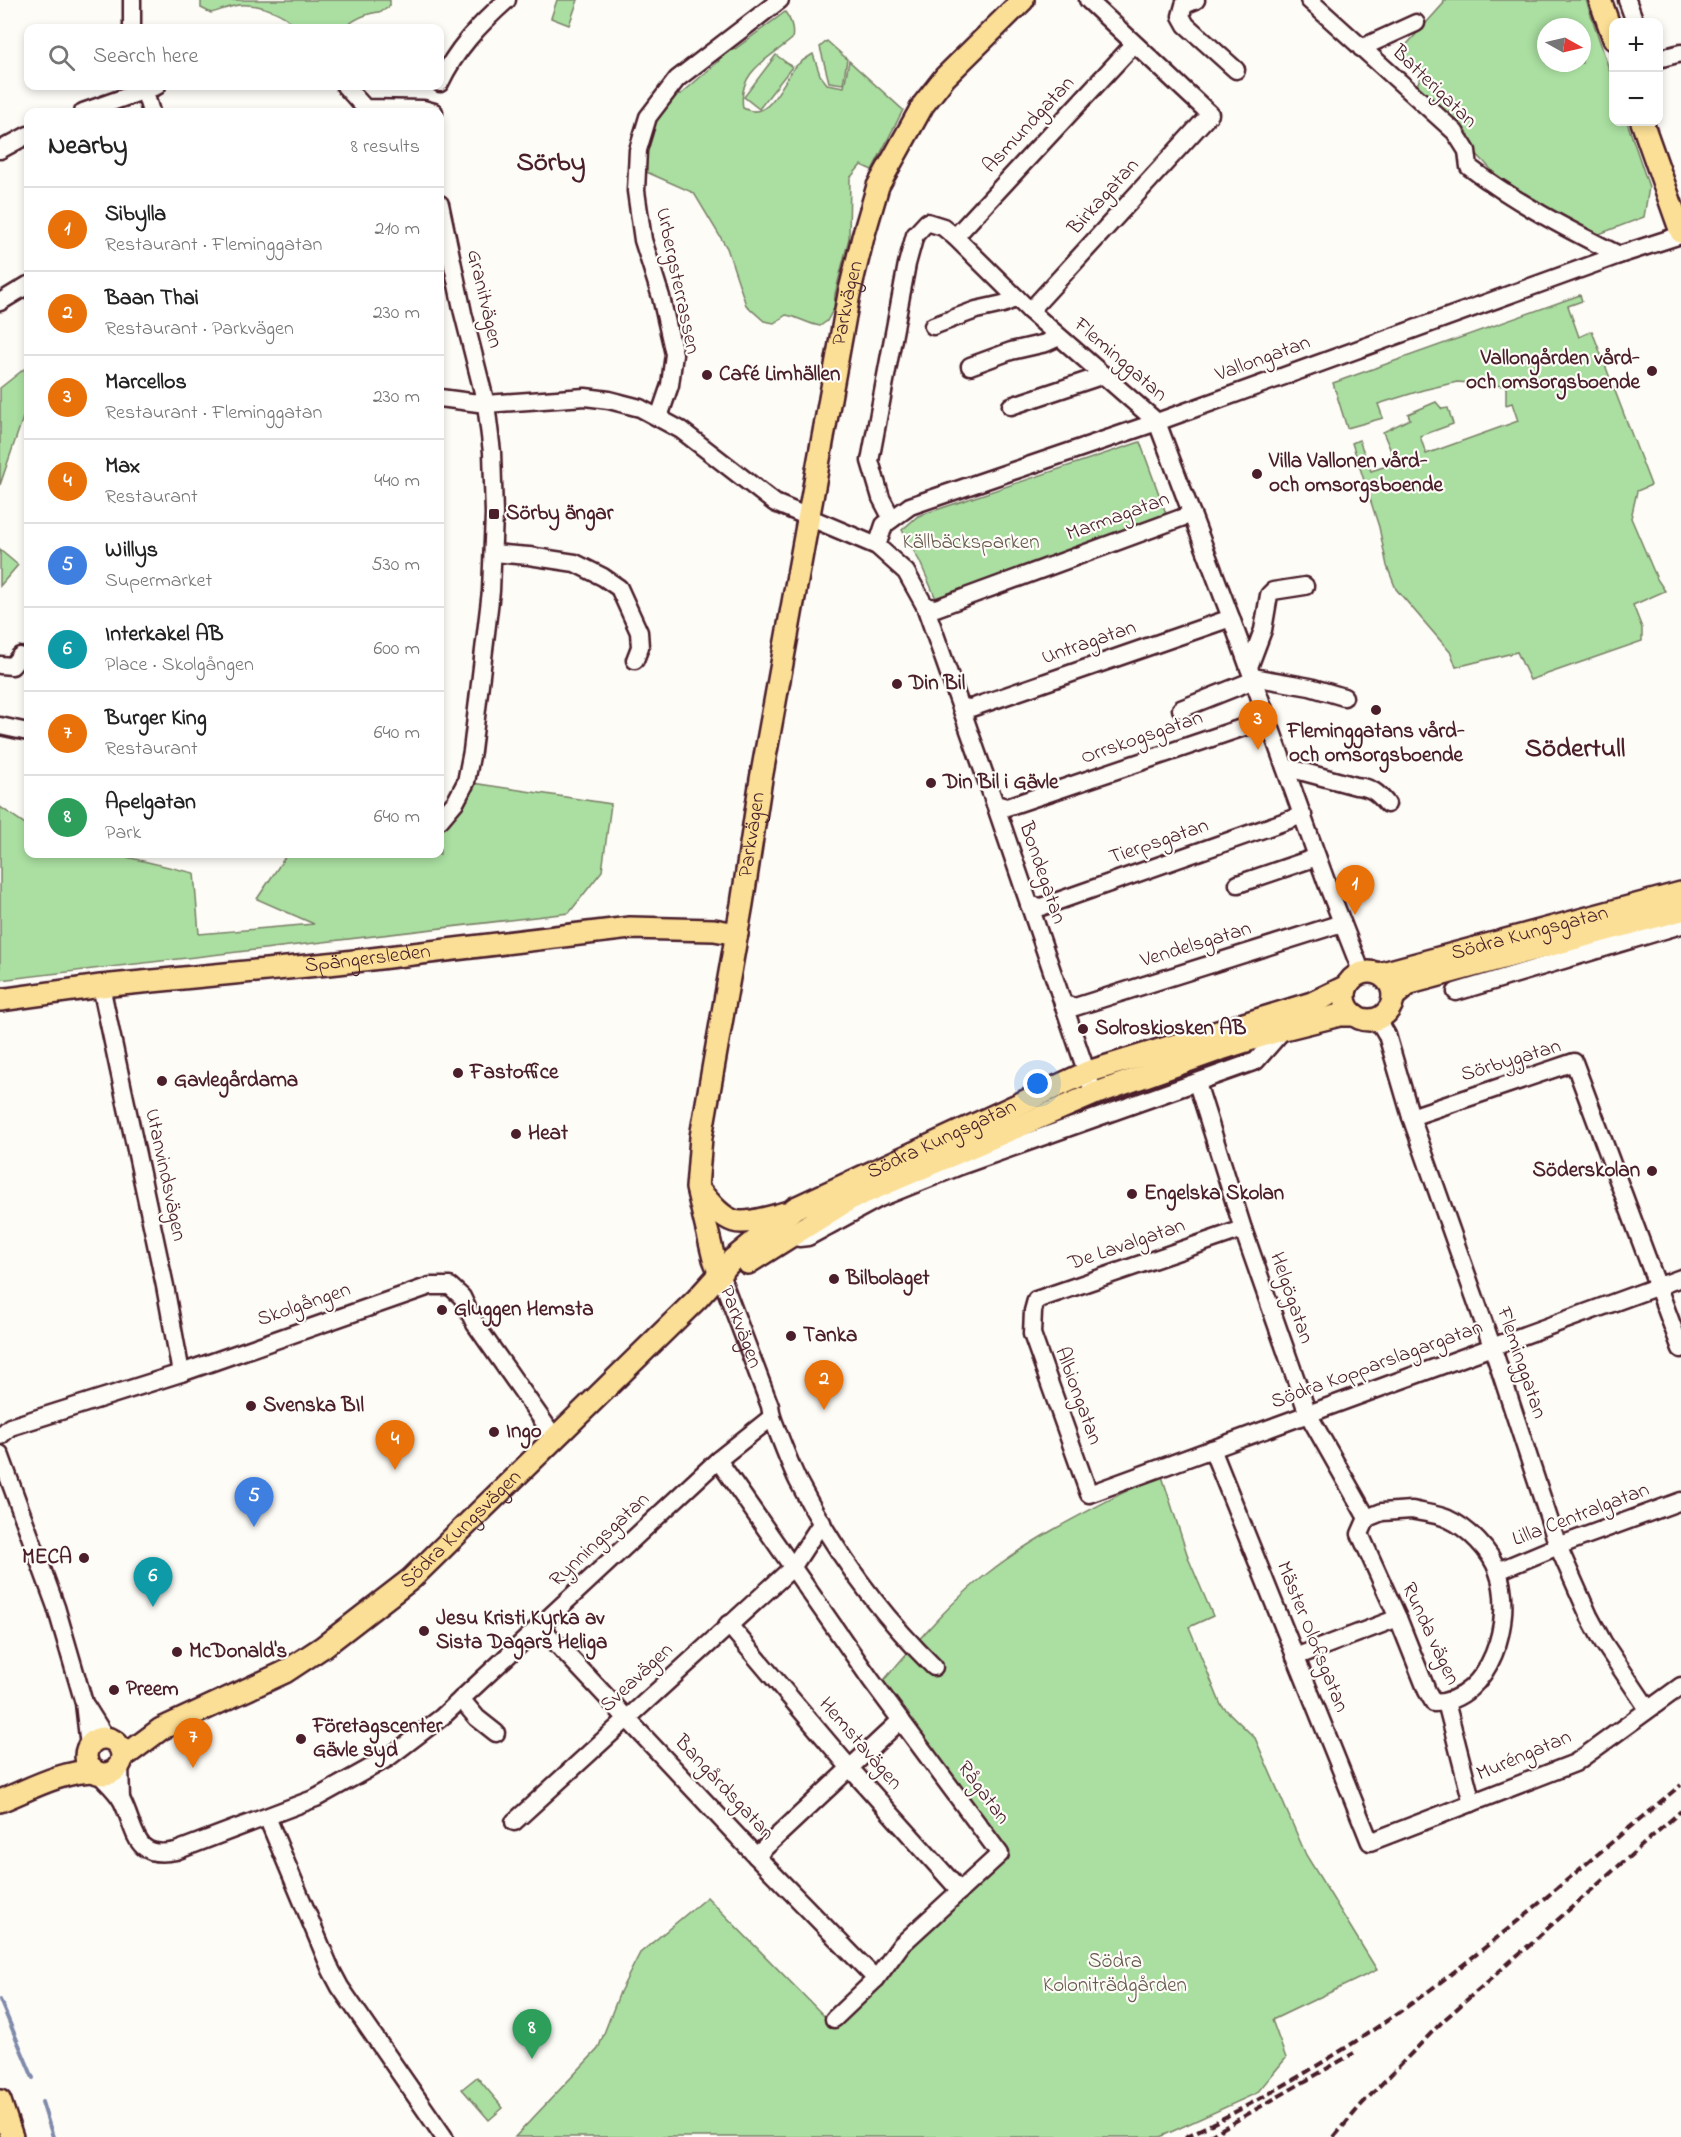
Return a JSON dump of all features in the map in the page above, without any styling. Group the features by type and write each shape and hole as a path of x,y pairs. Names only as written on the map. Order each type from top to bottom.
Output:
{"main road":[{"name":"Parkvägen","path":"720,1274 697,1188 700,1137 737,934 761,779 849,294 862,237 878,186 922,105 945,77 1023,0"},
{"path":"1600,0 1609,25"},
{"path":"1643,126 1681,234"},
{"name":"Södra Kungsgatan","path":"720,1274 734,1259 789,1213 865,1175 1088,1072 1312,1003 1362,977 1406,968 1681,893"},
{"name":"Södra Kungsgatan","path":"720,1274 740,1268 850,1198 1094,1094 1284,1029 1340,1015 1354,1015 1368,1020 1377,1018 1388,1010 1393,997 1410,983 1681,910"},
{"name":"Spängersleden","path":"0,1000 101,986 338,963 630,928 714,930 737,934"},
{"path":"1354,1015 1346,1004 1345,995 1362,977 1389,983 1393,997"},
{"path":"697,1188 716,1209 734,1221 757,1220 789,1213"},
{"name":"Södra Kungsvägen","path":"0,1793 71,1761 106,1749 123,1739 161,1729 268,1681 323,1647 411,1579 720,1274"},
{"path":"96,1772 87,1761 106,1749"},
{"path":"0,1801 53,1780 84,1771 96,1772"},
{"path":"0,2101 12,2137"}],"street":[{"path":"132,0 132,24"},
{"path":"444,74 462,45 507,0"},
{"name":"Urbergsterrassen","path":"659,417 670,385 674,354 661,297 643,240 636,192 638,150 648,117 677,79 780,0"},
{"path":"1088,0 1134,44"},
{"path":"1196,0 1184,5 1181,16 1186,25 1236,70"},
{"name":"Batterigatan","path":"1309,0 1455,132 1467,152 1469,167 1498,189 1618,255"},
{"path":"1627,0 1634,18"},
{"path":"1361,48 1416,23"},
{"name":"Birkagatan","path":"1030,311 1210,114 1134,44"},
{"name":"Asmundgatan","path":"956,237 1134,44"},
{"path":"1663,58 1681,53"},
{"path":"93,108 140,90"},
{"path":"148,90 151,108"},
{"path":"348,90 363,108"},
{"path":"435,108 438,90"},
{"path":"0,150 24,137"},
{"name":"Fleminggatan","path":"892,519 881,498 870,460 908,264 915,235 927,222 943,227 956,237 1030,311 1157,422 1362,977"},
{"name":"Granitvägen","path":"444,223 463,314 486,404 492,452 493,553 485,652 466,782 456,801 444,815"},
{"name":"Vallongatan","path":"892,519 910,507 1157,422 1681,234"},
{"path":"0,302 24,287"},
{"path":"933,326 1017,298"},
{"path":"970,366 1059,337"},
{"path":"1011,406 1104,375"},
{"name":"Bondegatan","path":"444,399 486,404 585,397 640,408 681,430 775,503 877,546 906,572 925,606 1094,1094"},
{"name":"Marmagatan","path":"925,606 936,608 1192,514"},
{"path":"877,546 884,525 892,519"},
{"path":"493,553 575,563 595,572 619,588 639,632 640,647 635,660"},
{"path":"1252,675 1269,595 1273,591 1305,586"},
{"name":"Untragatan","path":"961,706 971,708 1231,618"},
{"path":"0,665 12,666 20,656"},
{"path":"1181,709 1252,675 1310,687 1344,697"},
{"name":"Orrskogsgatan","path":"995,804 1007,807 1268,719"},
{"path":"0,726 24,731"},
{"path":"1285,767 1356,786 1366,786 1380,795 1387,804"},
{"name":"Tierpsgatan","path":"1029,905 1041,907 1303,815"},
{"path":"1238,884 1317,857"},
{"name":"Vendelsgatan","path":"1063,1004 1075,1007 1342,923"},
{"name":"Södra Kungsgatan","path":"1456,993 1681,925"},
{"name":"Utanvindsvägen","path":"101,986 165,1286 181,1373"},
{"name":"Fleminggatan","path":"1377,1018 1387,1035 1411,1117 1492,1346 1558,1546 1589,1616 1648,1709"},
{"name":"Södra Kungsgatan","path":"777,1243 808,1237 880,1198 960,1166 1256,1061 1284,1029"},
{"name":"Sörbygatan","path":"1411,1117 1574,1062 1681,1349"},
{"name":"Helgögatan","path":"1197,1083 1243,1228 1308,1414 1367,1518"},
{"name":"De Lavalgatan","path":"1033,1311 1036,1300 1049,1294 1243,1228"},
{"name":"Parkvägen","path":"720,1274 770,1406 772,1417 798,1480 845,1560 917,1650 934,1667"},
{"name":"Södra Kopparslagargatan","path":"1089,1494 1681,1278"},
{"name":"Skolgången","path":"0,1436 9,1427 181,1373 343,1315 430,1286 450,1286 462,1297 475,1324 555,1438"},
{"name":"Albiongatan","path":"1033,1311 1032,1334 1089,1494"},
{"name":"Rynningsgatan","path":"121,1799 136,1836 149,1852 163,1854 316,1798 374,1767 442,1716 541,1627 718,1460 772,1417"},
{"name":"Mäster Olofsgatan","path":"1212,1449 1370,1842"},
{"path":"0,1454 56,1607 84,1703 106,1749 121,1799"},
{"name":"Rågatan","path":"718,1460 792,1568 1000,1854 901,1945 876,1979 834,2019"},
{"name":"Lilla Centralgatan","path":"1498,1571 1558,1546 1681,1501"},
{"name":"Runda vägen","path":"1412,1510 1447,1518 1467,1531 1498,1571 1503,1593 1503,1630 1492,1658 1466,1694 1446,1702 1434,1703 1360,1534 1367,1518 1382,1512 1412,1510"},
{"path":"792,1568 822,1522"},
{"name":"Sveavägen","path":"514,1821 792,1568"},
{"path":"1295,1657 1398,1618"},
{"name":"Hemstavägen","path":"728,1624 849,1767 960,1891"},
{"name":"Bangårdsgatan","path":"541,1627 756,1856 876,1979"},
{"name":"Muréngatan","path":"1370,1842 1575,1763 1681,1686"},
{"path":"461,1699 477,1718 495,1733"},
{"path":"1446,1702 1472,1803"},
{"path":"756,1856 902,1720"},
{"path":"96,1772 121,1799"},
{"path":"267,1817 340,1987 444,2137"}],"green space":[{"path":"201,0 390,0 390,6 360,17 349,24 292,24 271,10 246,5 232,6 211,13 201,8"},
{"path":"557,0 578,0 569,25 551,18"},
{"path":"1443,0 1586,0 1609,69 1609,126 1628,126 1649,187 1644,217 1594,236 1497,176 1416,88 1422,73 1400,52 1444,3"},
{"path":"785,12 792,25 792,39 750,75 742,95 743,108 753,111 761,110 768,105 797,65 813,54 820,75 827,84 844,87 849,61 903,110 872,170 861,165 850,178 849,238 835,294 834,308 827,321 820,326 786,315 774,323 764,321 746,305 727,248 694,193 642,170 652,129 667,103 719,61 713,54 729,41 735,49"},
{"path":"827,41 847,59 843,84 829,82 820,47"},
{"path":"776,55 792,67 759,109 744,97"},
{"path":"1580,295 1582,301 1568,306 1579,337 1592,331 1651,485 1637,491 1631,518 1657,579 1665,591 1633,605 1642,628 1642,641 1530,680 1517,652 1456,667 1451,653 1396,589 1387,566 1379,527 1352,443 1359,440 1371,471 1396,463 1383,432 1410,419 1408,414 1436,402 1442,409 1448,408 1453,424 1420,436 1426,454 1518,421 1512,403 1506,405 1506,386 1457,382 1423,390 1378,404 1383,418 1347,428 1333,383"},
{"path":"24,369 24,415 0,485 0,388"},
{"name":"Källbäcksparken","path":"1140,442 1168,519 937,601 920,562 902,530 918,516"},
{"path":"0,550 18,565 0,586"},
{"path":"466,782 611,804 602,871 569,913 0,980 0,807 24,823 24,858 131,858 194,873 199,934 314,924 257,899 284,858 444,858 444,814"},
{"name":"Södra Koloniträdgården","path":"1161,1473 1189,1560 1213,1616 1189,1627 1221,1705 1255,1738 1306,1855 1377,1970 1272,2020 1286,2058 1257,2093 1160,2137 515,2137 598,2049 620,1992 640,1953 707,1897 826,2018 1002,1856 877,1688 916,1642 988,1573 1029,1544"},
{"path":"477,2077 503,2108 489,2120 462,2089"}],"waterway":[{"path":"0,2000 33,2078"},
{"path":"42,2102 53,2137"}],"railway":[{"path":"1185,2137 1280,2087 1401,2011 1494,1940 1681,1785"},
{"path":"1334,2137 1362,2104 1444,2020 1681,1811"},
{"path":"1208,2137 1354,2053"}],"place":[{"name":"Vallongården vård- och omsorgsboende","path":"1652,371"},
{"name":"Café Limhällen","path":"707,375"},
{"name":"Villa Vallonen vård- och omsorgsboende","path":"1257,474"},
{"name":"Sörby ängar","path":"494,514"},
{"name":"Din Bil","path":"897,684"},
{"name":"Fleminggatans vård- och omsorgsboende","path":"1376,710"},
{"name":"Marcellos","path":"1258,750"},
{"name":"Din Bil i Gävle","path":"931,783"},
{"name":"Sibylla","path":"1355,915"},
{"name":"Solroskiosken AB","path":"1083,1029"},
{"name":"Fastoffice","path":"458,1073"},
{"name":"Gavlegårdarna","path":"162,1081"},
{"name":"Heat","path":"516,1134"},
{"name":"Söderskolan","path":"1652,1171"},
{"name":"Engelska Skolan","path":"1132,1194"},
{"name":"Bilbolaget","path":"834,1279"},
{"name":"Gluggen Hemsta","path":"442,1310"},
{"name":"Tanka","path":"791,1336"},
{"name":"Svenska BIl","path":"251,1406"},
{"name":"Baan Thai","path":"824,1410"},
{"name":"Ingo","path":"494,1432"},
{"name":"Max","path":"395,1470"},
{"name":"Willys","path":"254,1527"},
{"name":"MECA","path":"84,1558"},
{"name":"Interkakel AB","path":"153,1607"},
{"name":"Jesu Kristi Kyrka av Sista Dagars Heliga","path":"424,1631"},
{"name":"McDonald's","path":"177,1652"},
{"name":"Preem","path":"114,1690"},
{"name":"Företagscenter Gävle syd","path":"301,1739"},
{"name":"Burger King","path":"193,1768"},
{"name":"Apelgatan","path":"532,2059"}],"district":[{"name":"Sörby","path":"551,163"},
{"name":"Södertull","path":"1575,749"}]}
